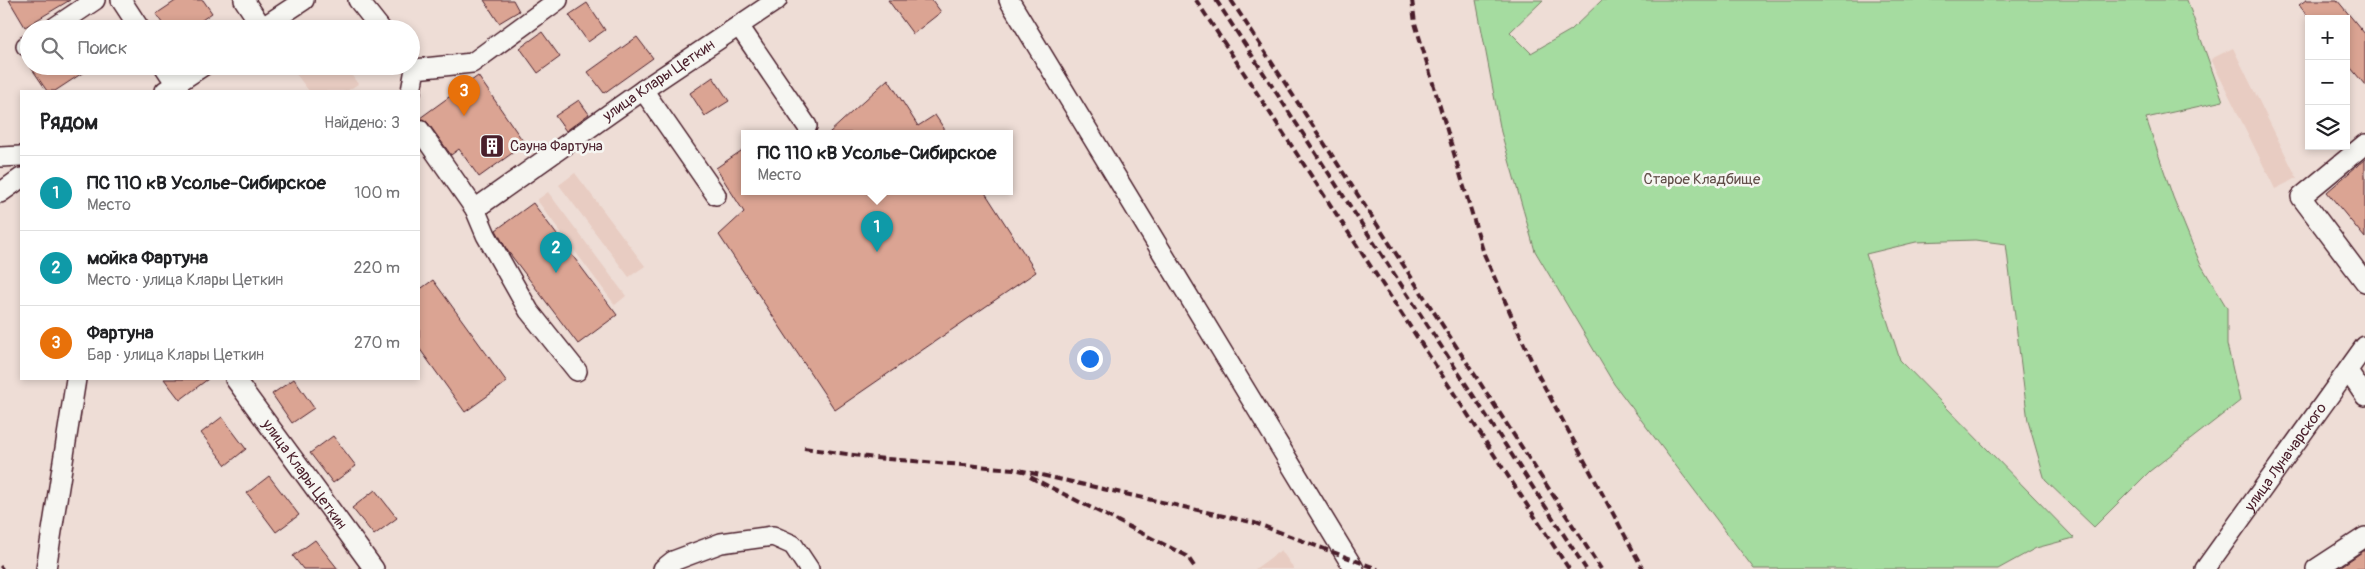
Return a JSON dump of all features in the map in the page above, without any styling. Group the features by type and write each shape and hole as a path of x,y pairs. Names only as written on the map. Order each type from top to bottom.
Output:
{"street":[{"path":"65,20 95,0"},
{"path":"121,0 134,20"},
{"path":"244,0 256,20"},
{"path":"273,20 304,0"},
{"path":"358,0 374,20"},
{"path":"420,67 472,63 558,0"},
{"name":"улица Клары Цеткин","path":"475,209 644,90 777,0"},
{"path":"1009,0 1354,569"},
{"path":"739,26 807,126"},
{"path":"166,75 170,88 190,75"},
{"path":"411,90 412,75"},
{"path":"644,90 716,195"},
{"path":"420,130 475,209 486,235 529,311 577,371"},
{"path":"2365,144 2302,196 2365,282"},
{"path":"0,157 20,156"},
{"path":"0,194 20,179"},
{"name":"улица Луначарского","path":"2205,569 2365,346"},
{"path":"2348,371 2365,396"},
{"path":"46,569 76,380"},
{"name":"улица Клары Цеткин","path":"236,380 374,569"},
{"path":"663,569 673,561 721,543 773,536 793,545 809,569"},
{"path":"2316,569 2365,537"}],"path":[{"path":"0,566 3,569"}],"shaded area":[{"path":"2233,48 2297,178 2275,189 2211,59"},
{"path":"297,75 352,75 358,84 349,90 308,90"},
{"path":"575,173 645,266 629,277 559,185"},
{"path":"548,192 626,296 615,305 537,200"},
{"path":"1281,550 1294,569 1255,569"}],"green space":[{"name":"Старое Кладбище","path":"1476,0 1543,0 1510,32 1531,53 1571,30 1602,0 2187,0 2223,101 2146,118 2173,197 2200,263 2227,308 2227,344 2240,401 2150,471 2094,527 2045,480 2028,421 2006,244 1975,240 1916,242 1866,254 1900,360 2074,538 2036,548 1998,569 1754,569 1614,384 1535,251 1501,132"}],"building":[{"path":"9,0 70,0 37,20 21,20"},
{"path":"177,0 203,0 212,13 202,20 160,20 156,14"},
{"path":"484,0 513,0 519,11 499,23"},
{"path":"888,0 932,0 941,12 913,34"},
{"path":"2306,0 2337,0 2349,15 2307,15 2299,5"},
{"path":"587,3 605,30 588,42 569,15"},
{"path":"2350,16 2365,34 2365,85 2350,67"},
{"path":"542,32 560,57 538,73 520,48"},
{"path":"637,37 653,58 604,93 588,72"},
{"path":"36,75 79,75 57,90 46,90"},
{"path":"478,76 525,144 479,177 459,149 451,155 428,123 420,118"},
{"path":"713,77 729,101 705,116 690,93"},
{"path":"888,79 918,126 935,115 945,130 832,130"},
{"path":"579,100 589,114 566,131 555,116"},
{"path":"741,151 741,195 987,195 1036,272 835,410 719,235 744,212 716,168"},
{"path":"2365,159 2365,238 2327,192"},
{"path":"533,203 617,315 578,344 507,250 496,230"},
{"path":"433,280 507,382 465,412 420,349 420,289"},
{"path":"165,380 207,380 180,400"},
{"path":"295,380 314,408 292,423 272,394"},
{"path":"222,417 246,449 226,465 201,433"},
{"path":"333,436 356,466 333,483 310,453"},
{"path":"269,476 299,515 276,532 247,493"},
{"path":"375,490 397,518 374,535 352,508"},
{"path":"315,540 338,569 303,569 293,556"},
{"path":"2365,550 2365,569 2337,569"}],"railway":[{"path":"1196,0 1569,569"},
{"path":"1216,0 1586,569"},
{"path":"1231,0 1601,569"},
{"path":"1412,0 1415,23 1484,254 1537,373 1643,569"},
{"path":"804,448 875,458 1014,469 1255,523 1378,569"},
{"path":"1030,477 1187,556 1196,569"}],"place":[{"name":"Фартуна","path":"464,116"},
{"name":"Сауна Фартуна","path":"492,146"},
{"name":"ПС 110 кВ Усолье-Сибирское","path":"877,252"},
{"name":"мойка Фартуна","path":"556,273"}]}
